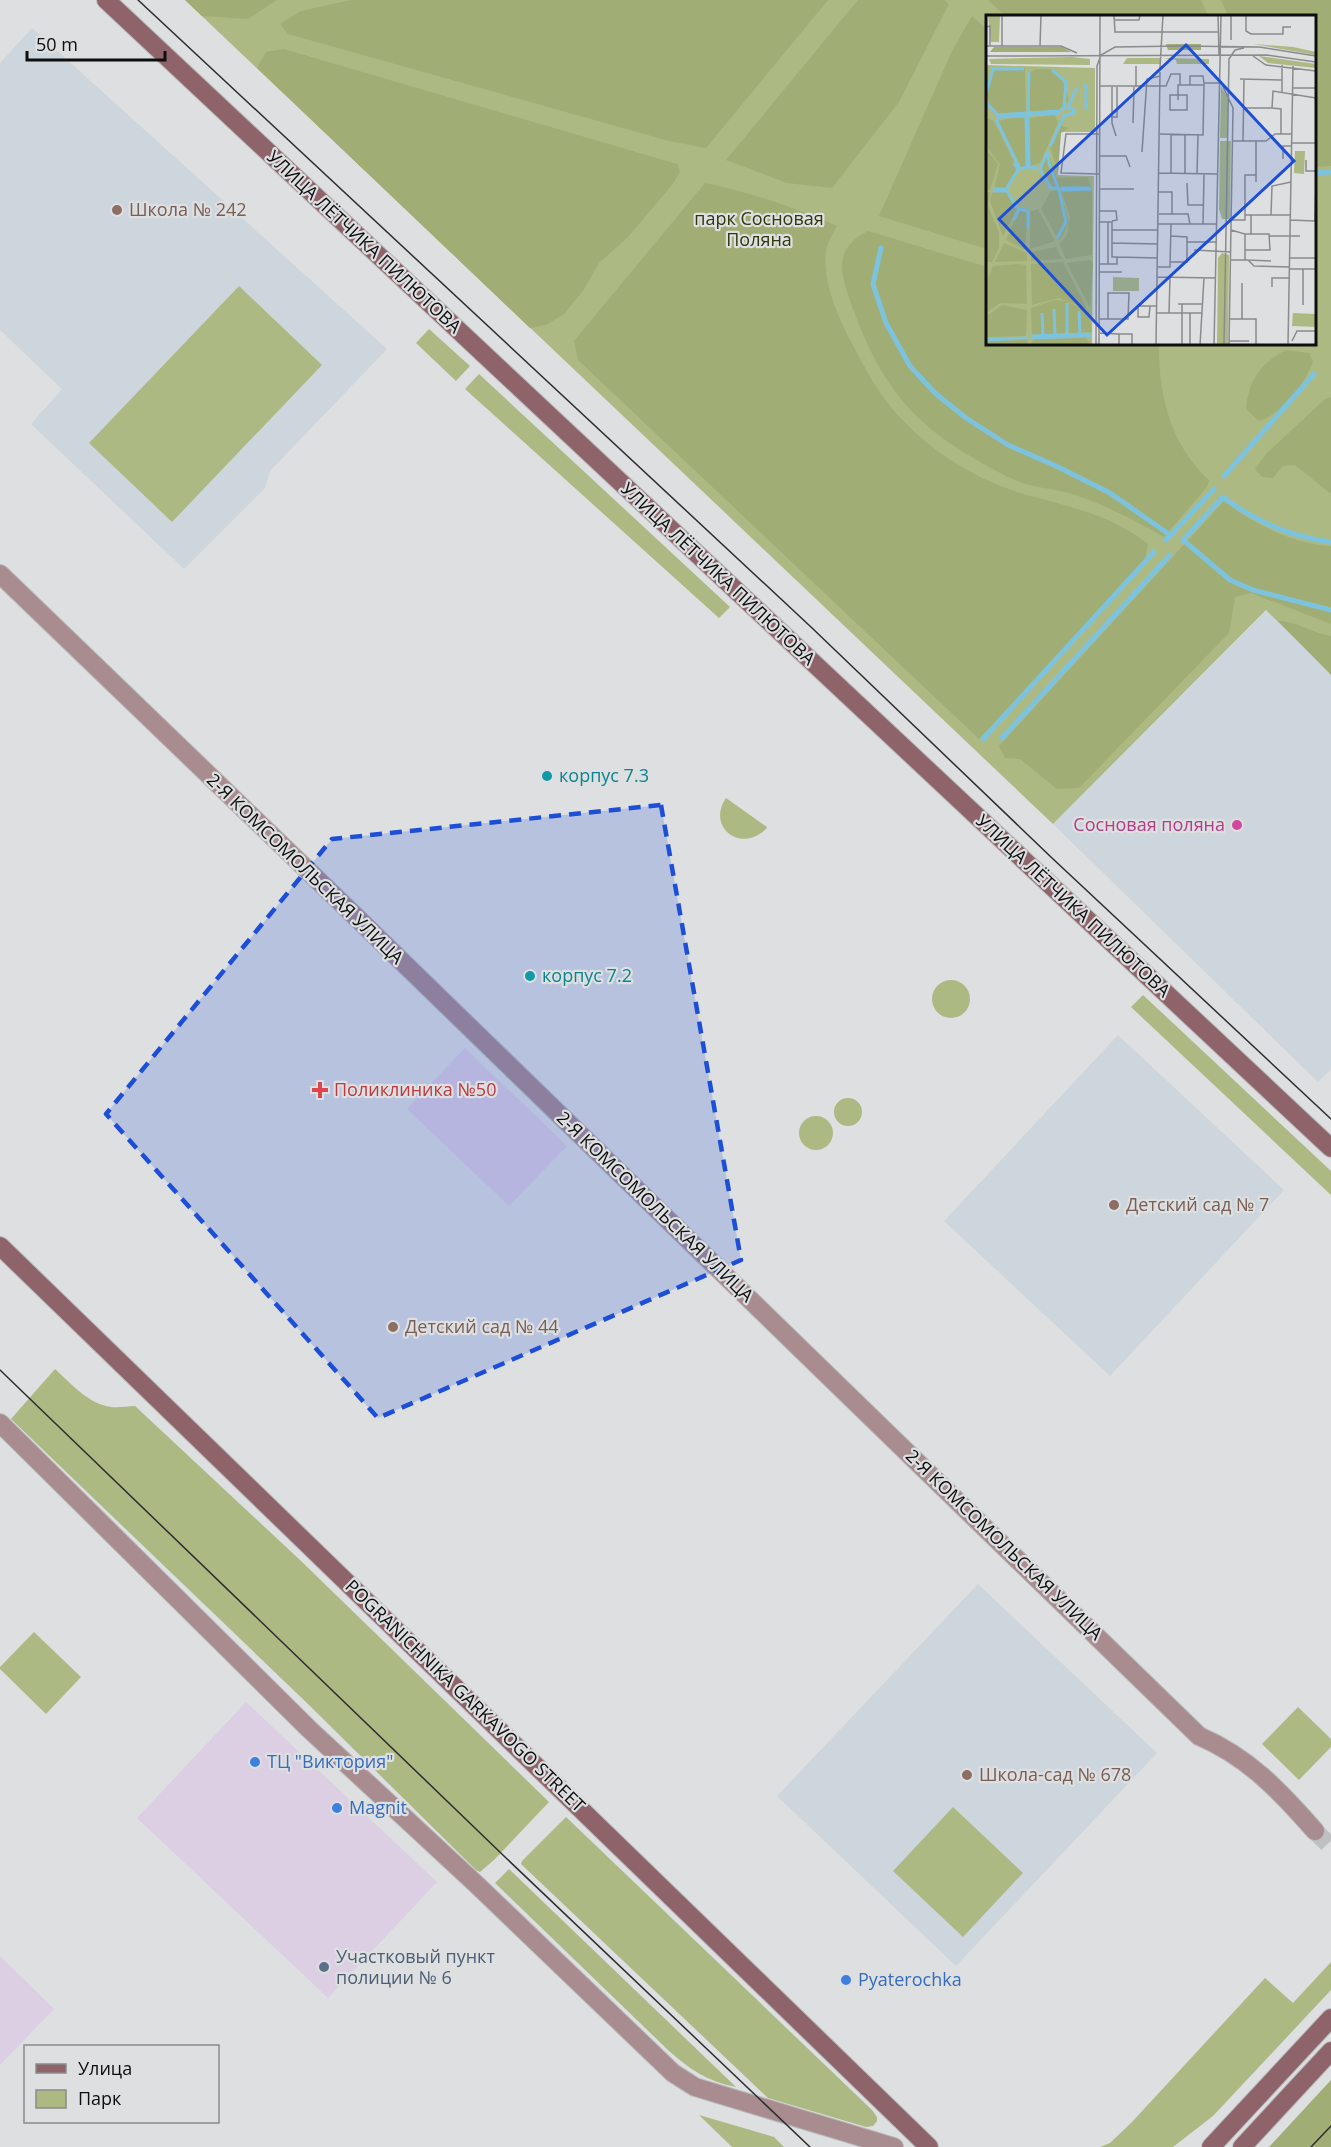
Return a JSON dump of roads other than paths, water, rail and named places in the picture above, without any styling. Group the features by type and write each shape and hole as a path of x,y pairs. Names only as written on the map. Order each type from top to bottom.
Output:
{"street":[{"name":"УЛИЦА ЛЁТЧИКА ПИЛЮТОВА","path":"106,0 1331,1148"},
{"name":"2-Я КОМСОМОЛЬСКАЯ УЛИЦА","path":"0,574 1199,1736 1223,1746 1253,1767 1315,1831"},
{"name":"POGRANICHNIKA GARKAVOGO STREET","path":"0,1246 929,2147"},
{"path":"0,1423 309,1729 673,2073 696,2087 894,2147"},
{"path":"1211,2147 1331,2018"},
{"path":"1242,2147 1331,2051"}],"waterway":[{"path":"1316,173 1331,172"},
{"path":"881,248 873,284 886,323 910,366 935,393 966,418 1008,445 1110,493 1170,535"},
{"path":"1224,476 1314,374"},
{"path":"1166,540 1214,489"},
{"path":"1331,542 1316,540 1274,527 1248,514 1223,497 1183,540 1230,580 1253,590 1331,610"},
{"path":"983,739 1154,552"},
{"path":"1002,738 1170,555"}],"tunnel":[{"path":"1315,1831 1331,1847"}],"tram line":[{"path":"138,0 811,627 1052,858 1331,1119"},
{"path":"0,1370 505,1857 810,2147"},
{"path":"1311,2147 1331,2126"}],"place":[{"name":"Школа № 242","path":"117,210"},
{"name":"корпус 7.3","path":"547,776"},
{"name":"Сосновая поляна","path":"1237,825"},
{"name":"корпус 7.2","path":"530,976"},
{"name":"Поликлиника №50","path":"320,1090"},
{"name":"Детский сад № 7","path":"1114,1205"},
{"name":"Детский сад № 44","path":"393,1327"},
{"name":"ТЦ \"Виктория\"","path":"255,1762"},
{"name":"Школа-сад № 678","path":"967,1775"},
{"name":"Magnit","path":"337,1808"},
{"name":"Участковый пункт полиции № 6","path":"324,1967"},
{"name":"Pyaterochka","path":"846,1980"}],"park label":[{"name":"парк Сосновая Поляна","path":"759,229"}]}
